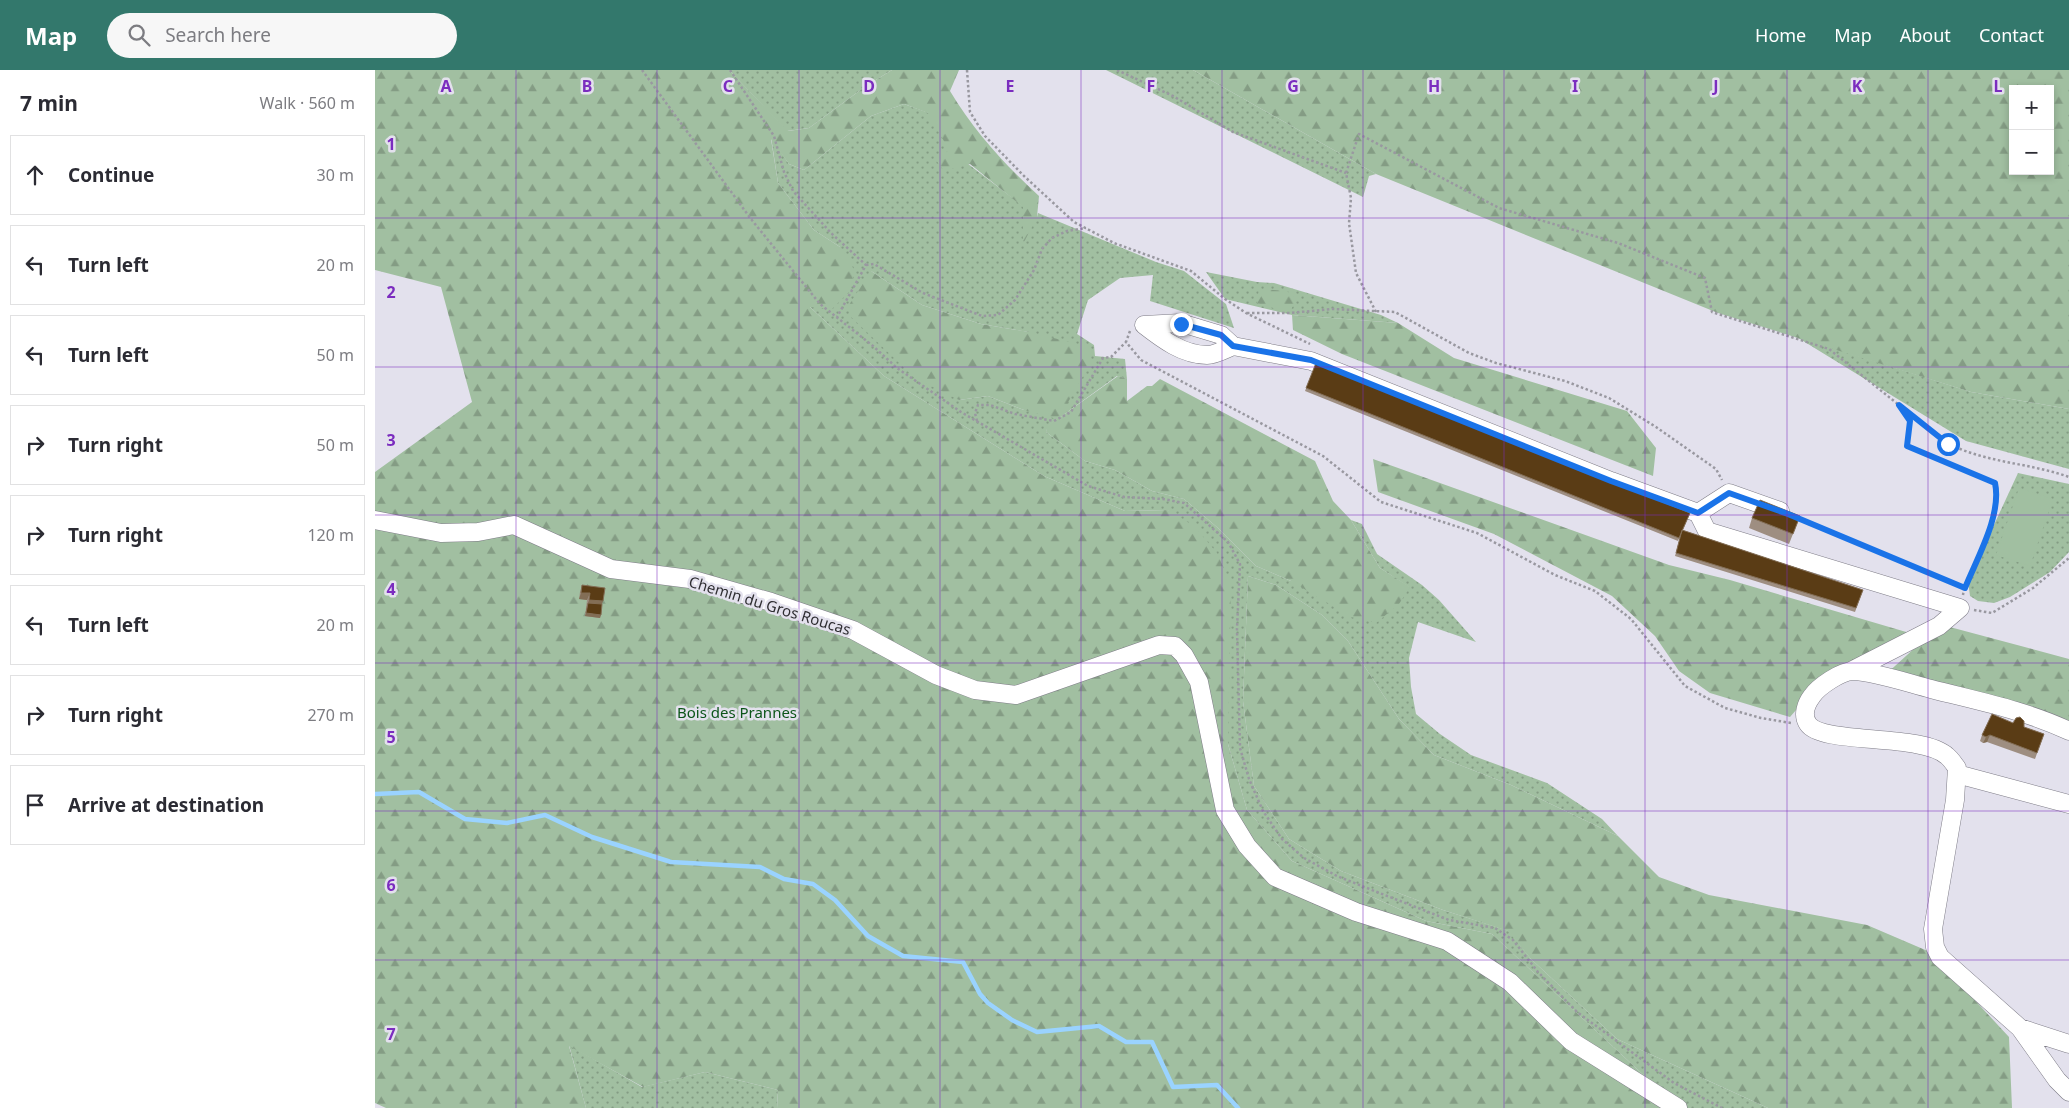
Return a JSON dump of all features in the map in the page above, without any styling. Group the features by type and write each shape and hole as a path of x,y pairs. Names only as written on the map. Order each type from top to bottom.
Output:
{"street":[{"path":"1144,325 1181,324 1221,335 1233,346"},
{"path":"1144,325 1163,340 1184,350 1208,355 1233,346 1311,360 1594,474 1698,513 1707,530 1960,608"},
{"path":"1698,513 1729,493 1788,514"},
{"name":"Chemin du Gros Roucas","path":"375,520 441,533 479,532 514,525 611,568 690,579 771,602 853,630 936,675 975,690 1016,695 1159,645 1175,646 1184,655 1199,682 1225,810 1247,846 1275,877 1356,912 1447,941 1510,982 1571,1041 1678,1108"},
{"path":"1960,608 1939,626 1834,678 1816,690 1806,704 1805,716 1808,725 1815,730 1837,735 1925,746 1947,755 1957,768 1955,800 1933,928 1935,947 1940,957 2020,1028 2057,1080 2069,1092"},
{"path":"1851,671 1902,681 2001,706 2069,731"},
{"path":"1957,774 2069,804"},
{"path":"2020,1028 2069,1044"}],"path":[{"path":"642,70 751,219 820,304 873,346 897,368 977,421 1088,486 1124,497 1163,499 1184,503 1228,542 1240,564 1237,629 1240,748 1249,780 1263,811 1282,840 1304,858 1345,879 1449,920 1495,928 1513,940 1538,972 1577,1012 1674,1083 1721,1108"},
{"path":"730,70 774,136 784,172 793,191 831,234 866,265 874,264 923,293 982,316 998,315 1015,300 1033,270 1042,249 1052,238 1067,231 1087,228"},
{"path":"967,70 970,112 985,136 1024,176 1074,222 1114,243 1191,271 1225,299 1246,313 1314,346"},
{"path":"1117,70 1173,96 1233,132 1346,173"},
{"path":"1376,312 1356,273 1349,223 1351,198 1346,173 1359,134 1499,208 1618,243 1651,258 1705,278 1712,312 1829,349 1948,444 1985,458 2069,476"},
{"path":"837,317 866,265"},
{"path":"1246,313 1290,313 1332,309 1395,312 1469,353 1496,364 1565,381 1609,398 1656,427 1716,469 1729,493"},
{"path":"977,421 975,413 978,405 990,405 1015,414 1054,420 1071,412 1103,358 1111,357 1126,342 1131,329 1144,325"},
{"path":"1126,342 1141,360 1323,456 1381,502 1477,533 1555,575 1595,592 1631,619 1685,686 1725,708 1788,723 1807,720"},
{"path":"1899,405 1910,421 1907,446 1995,483 1998,496 1993,518 1965,588 1960,608 1992,613 2033,588 2069,558"},
{"path":"1788,514 1965,588"}],"green space":[{"name":"Bois des Prannes","path":"375,70 729,70 788,131 809,128 866,86 892,70 959,70 950,91 959,106 990,146 1039,196 1037,217 1023,244 1023,207 970,164 944,171 936,160 949,150 928,113 904,104 871,116 804,170 789,164 771,139 778,183 814,230 840,247 855,271 849,292 832,309 810,307 884,376 1044,476 1125,511 1168,510 1194,526 1217,553 1231,585 1228,744 1247,810 1292,861 1426,921 1492,934 1679,1108 777,1108 778,1090 705,1072 643,1087 569,1046 586,1108 386,1108 375,1103 375,472 472,402 441,287 375,270"},
{"path":"729,70 892,70 866,86 809,128 787,131"},
{"path":"1106,70 1193,70 1376,174 1369,176 1363,197"},
{"path":"1193,70 2069,70 2069,409 1971,392 1718,313 1376,174"},
{"path":"904,104 929,113 950,150 1037,217 1038,213 1156,262 1184,271 1226,304 1234,328 1150,301 1153,275 1120,278 1088,300 1077,334 1094,345 1095,356 1125,359 1127,379 1117,376 1048,426 1046,432 1085,461 1115,470 1152,491 1184,499 1218,528 1256,566 1291,581 1409,587 1380,568 1351,520 1362,524 1377,554 1422,585 1439,600 1476,642 1418,622 1409,658 1411,687 1416,714 1440,734 1471,755 1547,783 1602,819 1618,836 1511,785 1434,755 1399,719 1348,641 1322,615 1276,585 1248,576 1243,701 1254,786 1289,839 1341,871 1443,910 1509,931 1531,959 1617,1039 1768,1108 1679,1108 1492,934 1426,921 1292,861 1247,810 1228,744 1228,677 1168,510 1125,511 1044,476 884,376 809,306 840,247 814,230 778,183 771,137 789,164 804,170 871,116","holes":["871,271 922,305 981,324 1028,332 1024,410 988,396 959,400"]},
{"path":"871,271 922,305 981,324 1029,332 1090,347 1091,362 1059,418 1118,376 1127,379 1127,401 1160,379 1315,461 1333,501 1351,520 1380,568 1410,587 1399,604 1376,623 1351,617 1291,581 1256,566 1218,528 1184,499 1152,491 1115,470 1085,461 1046,432 1047,426 1057,419 1024,410 988,396 959,400 915,378 850,316 849,305"},
{"path":"1206,272 1257,282 1274,283 1381,315 1398,323 1292,315 1225,299"},
{"path":"1259,289 1287,291 1297,299 1289,313 1257,303"},
{"path":"1292,315 1398,323 1454,358 1627,411 1656,448 1653,476 1342,354 1293,330"},
{"path":"1795,336 1971,392 2069,409 2069,469 1966,441"},
{"path":"1373,459 1669,565 1730,580 1913,634 1823,679 1790,717 1710,693 1679,671 1655,636 1612,596 1494,534 1378,492"},
{"path":"2018,473 2069,484 2069,552 2050,572 2010,597 1994,603 1978,601 1970,596 1968,581"},
{"path":"2019,488 2053,499 2030,566 1996,555"},
{"path":"1248,576 1276,585 1322,615 1348,641 1399,719 1434,755 1511,785 1618,836 1659,877 1709,895 1867,925 1930,952 2009,1037 2012,1108 1768,1108 1617,1039 1531,959 1508,931 1443,910 1341,871 1289,839 1254,786 1243,701"},
{"path":"1946,626 2069,659 2069,721 2007,700 1884,676 1929,635"},
{"path":"569,1045 642,1087 705,1072 778,1090 777,1108 586,1108"}],"building":[{"path":"1316,363 1690,513 1679,538 1306,388"},
{"path":"1760,500 1800,516 1793,534 1752,518"},
{"path":"1682,530 1863,590 1856,608 1676,553"},
{"path":"582,585 605,588 603,601 589,600 590,593 581,593"},
{"path":"588,603 602,604 601,615 586,613"},
{"path":"1992,714 2013,723 2016,718 2020,717 2024,721 2024,727 2044,734 2037,753 1990,735 1986,737 1982,735"}],"waterway":[{"path":"375,794 419,792 465,819 507,823 545,815 592,837 671,862 760,867 784,879 813,884 835,900 868,936 903,956 963,962 980,994 988,1003 1012,1020 1037,1032 1099,1026 1126,1042 1152,1042 1173,1087 1217,1085 1238,1108"}],"route":[{"path":"1181,324 1221,335 1233,346 1311,360 1611,481 1698,513 1729,493 1788,514 1965,588 1993,518 1998,496 1995,483 1907,446 1910,421 1899,405 1948,444"}]}
